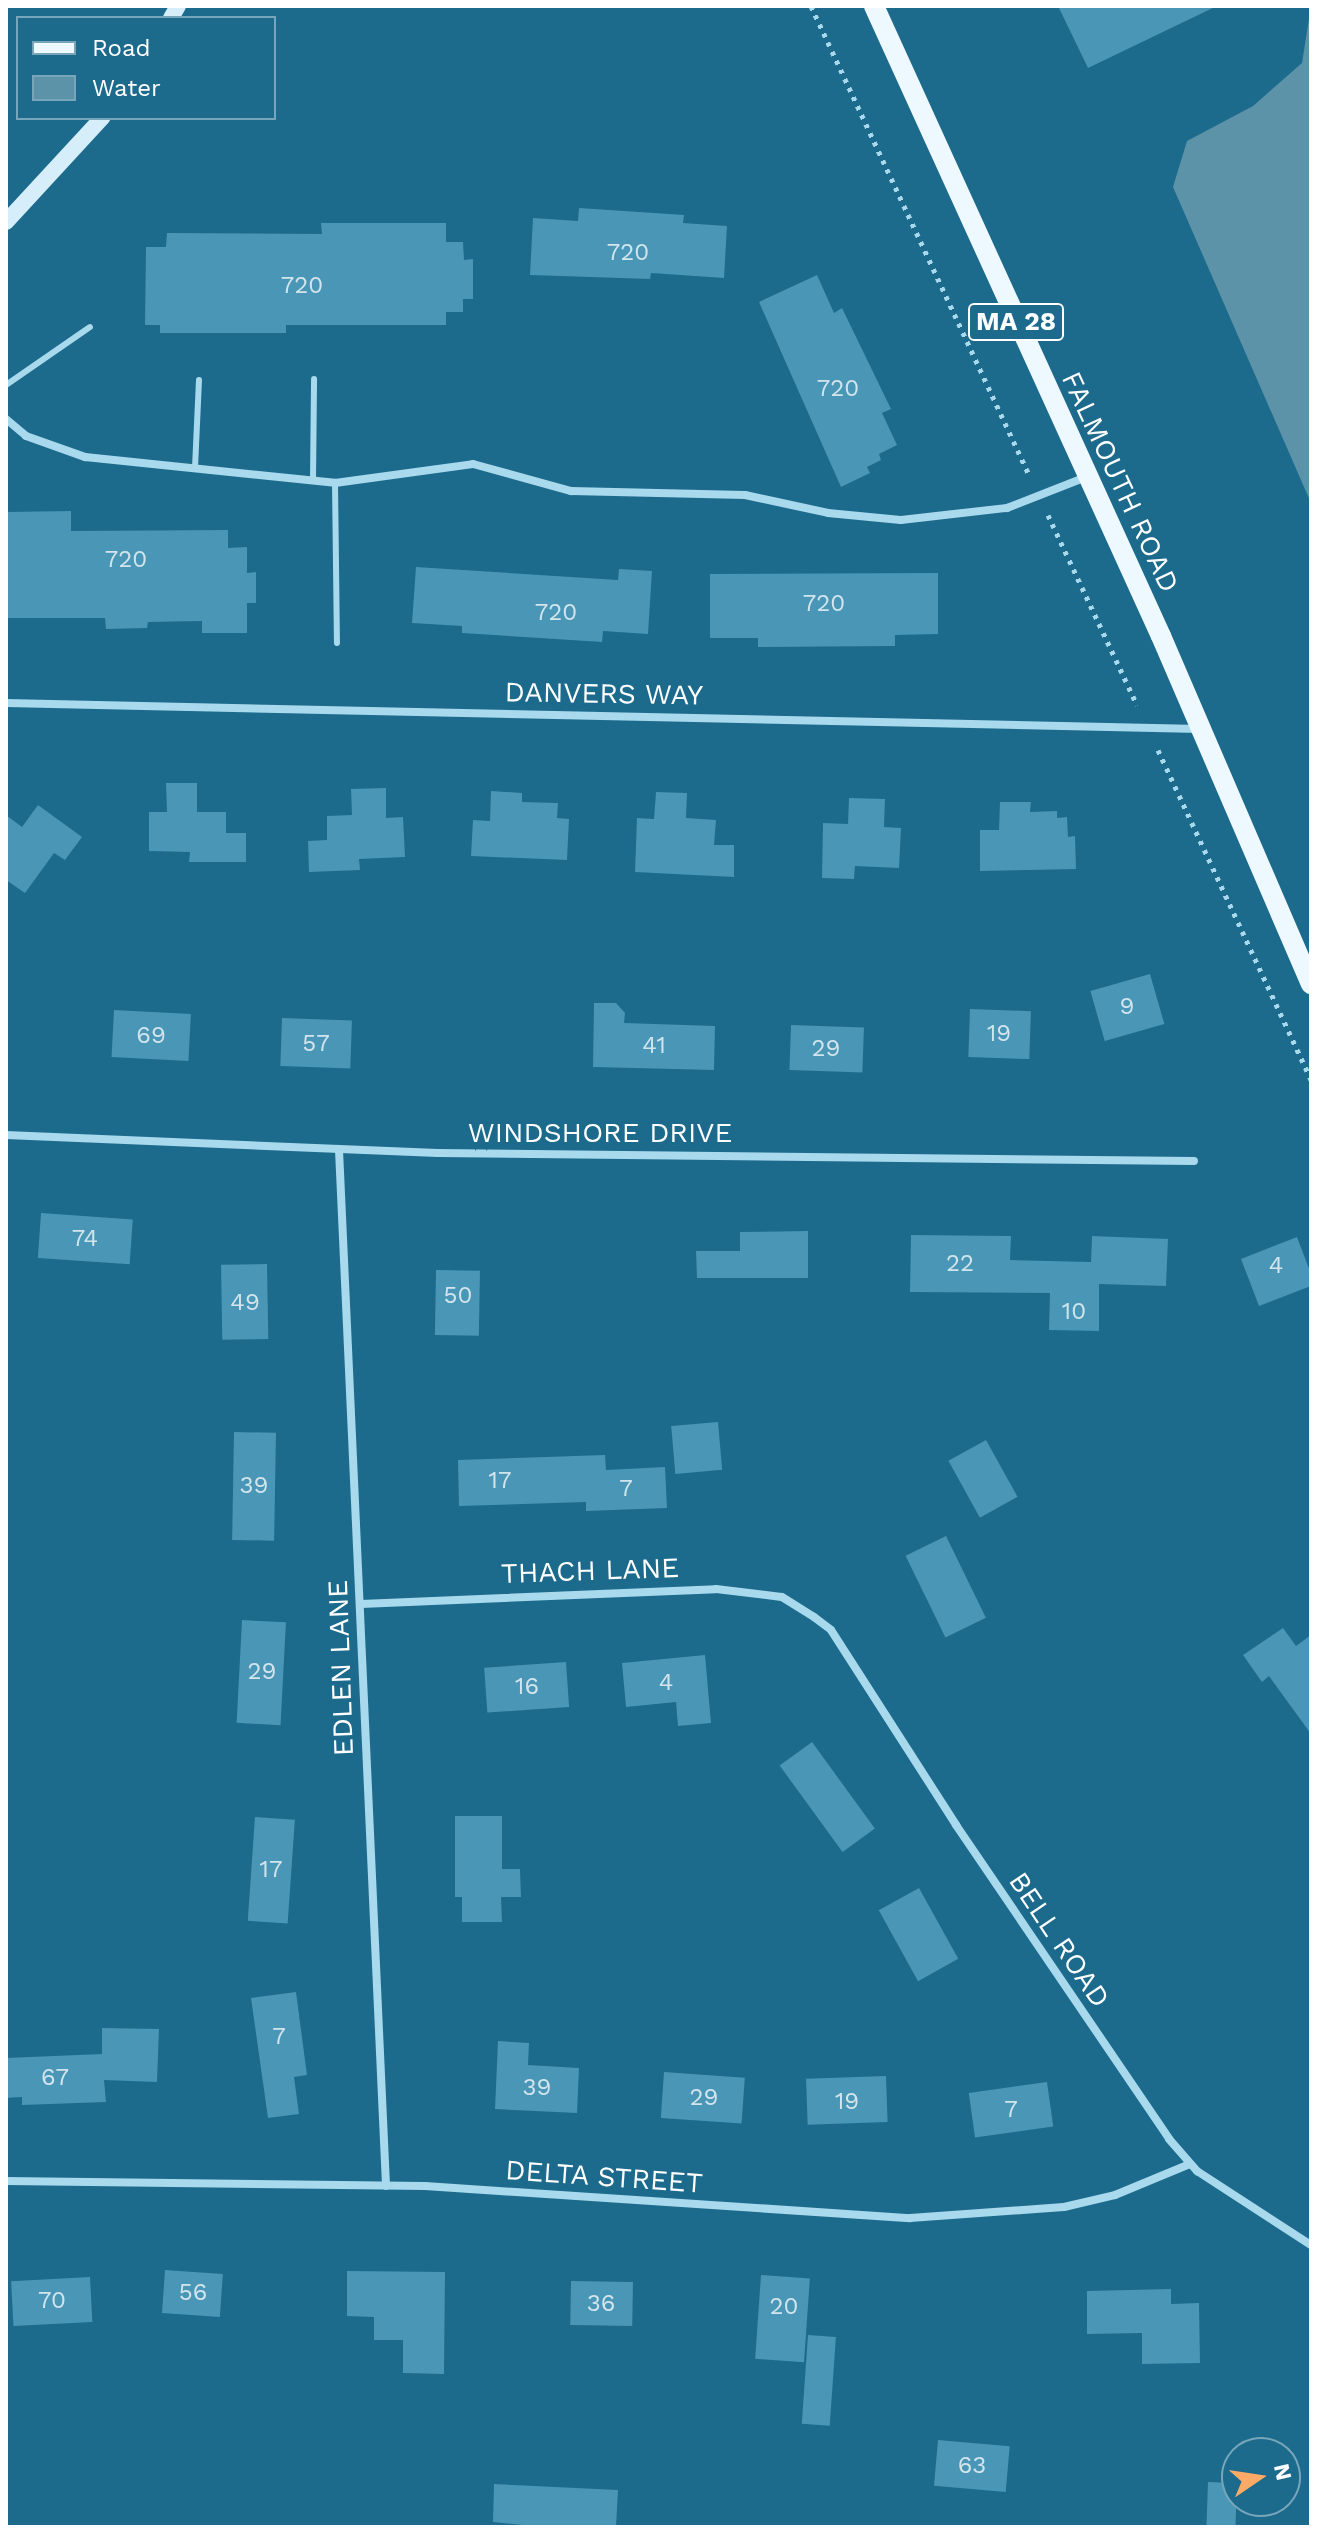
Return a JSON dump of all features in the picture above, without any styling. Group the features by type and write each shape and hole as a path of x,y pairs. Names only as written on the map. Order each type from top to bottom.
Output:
{"main road":[{"name":"FALMOUTH ROAD","path":"874,6 1201,729 1311,984"},
{"path":"6,222 100,120"}],"street":[{"path":"6,419 26,436 85,457 335,483 473,464 571,491 745,495 828,513 901,520 1007,508 1086,477"},
{"name":"DANVERS WAY","path":"6,703 1201,729"},
{"name":"WINDSHORE DRIVE","path":"6,1135 339,1150 1194,1161"},
{"name":"EDLEN LANE","path":"339,1150 386,2186"},
{"name":"THACH LANE","path":"361,1604 716,1589 782,1597 814,1617"},
{"name":"BELL ROAD","path":"814,1617 831,1630 1137,2097 1190,2164 1311,2245"},
{"name":"DELTA STREET","path":"6,2181 386,2186 829,2210 910,2218 1064,2207 1102,2198 1190,2164"}],"lane":[{"path":"6,385 90,327"},
{"path":"313,480 314,379"},
{"path":"195,468 199,380"},
{"path":"335,483 337,643"}],"path":[{"path":"811,6 1311,1080"}],"water":[{"path":"1311,6 1311,503 1173,187 1187,141 1253,106 1302,63"}],"building":[{"path":"1058,6 1217,6 1088,68"},
{"path":"579,208 684,215 683,223 727,226 724,278 651,273 650,279 530,275 533,218 578,221"},
{"path":"321,223 446,223 446,242 463,242 464,260 473,259 473,299 463,299 463,312 446,312 446,325 286,325 286,333 160,333 160,325 145,325 146,247 166,247 167,233 322,234"},
{"path":"817,275 834,313 842,308 891,409 882,413 897,445 879,454 881,460 867,467 870,473 841,487 759,302"},
{"path":"71,511 71,531 228,530 228,548 247,547 247,573 256,572 256,603 247,603 247,633 202,633 202,621 148,622 147,628 106,629 105,618 6,618 6,512"},
{"path":"416,567 618,580 619,569 652,571 648,634 603,631 602,642 462,633 462,626 412,623"},
{"path":"938,573 938,634 895,635 895,646 758,647 758,638 710,638 710,574"},
{"path":"166,783 197,783 197,812 226,812 226,833 246,833 246,862 189,862 190,852 149,851 149,812 167,812"},
{"path":"386,788 386,818 403,817 405,857 359,859 360,870 309,872 308,841 327,840 327,816 352,815 351,789"},
{"path":"491,791 522,793 522,802 558,803 557,818 569,819 567,860 471,856 473,820 490,821"},
{"path":"656,792 687,793 686,818 716,820 714,845 734,845 734,877 635,872 637,818 654,819"},
{"path":"849,798 885,799 884,827 901,828 899,868 855,866 854,879 822,878 823,823 848,824"},
{"path":"1000,802 1031,802 1030,812 1057,811 1057,818 1067,817 1068,837 1075,836 1076,869 980,871 980,830 999,830"},
{"path":"38,805 82,837 65,860 54,853 25,893 6,880 6,815 22,827"},
{"path":"1150,974 1164,1024 1105,1041 1090,991"},
{"path":"594,1003 616,1003 625,1013 624,1023 715,1026 714,1070 593,1067"},
{"path":"970,1009 1031,1011 1029,1059 968,1057"},
{"path":"114,1010 191,1014 188,1061 112,1057"},
{"path":"282,1018 352,1020 350,1068 280,1066"},
{"path":"791,1025 864,1028 862,1073 789,1070"},
{"path":"41,1213 133,1219 130,1264 38,1258"},
{"path":"808,1231 808,1278 697,1278 696,1251 740,1251 740,1232"},
{"path":"911,1235 1011,1236 1010,1260 1091,1262 1092,1236 1168,1239 1166,1286 1099,1284 1099,1331 1049,1330 1050,1293 910,1292"},
{"path":"1297,1237 1311,1274 1311,1286 1259,1306 1241,1259"},
{"path":"267,1264 268,1339 222,1340 221,1265"},
{"path":"436,1270 480,1271 479,1336 435,1335"},
{"path":"718,1422 722,1470 675,1474 671,1426"},
{"path":"234,1432 276,1433 274,1541 232,1540"},
{"path":"986,1440 1018,1497 980,1518 948,1461"},
{"path":"605,1455 606,1470 665,1467 667,1508 586,1511 586,1502 459,1506 458,1460"},
{"path":"946,1536 986,1618 945,1638 906,1556"},
{"path":"242,1620 286,1622 281,1725 237,1723"},
{"path":"1283,1628 1296,1646 1311,1635 1311,1734 1269,1676 1262,1682 1243,1655"},
{"path":"705,1655 711,1723 678,1726 676,1702 626,1707 622,1663"},
{"path":"566,1662 569,1707 487,1713 484,1668"},
{"path":"812,1742 875,1829 843,1852 780,1766"},
{"path":"455,1816 502,1816 502,1869 520,1869 521,1897 501,1897 502,1922 462,1922 462,1897 455,1897"},
{"path":"255,1817 295,1820 288,1924 248,1921"},
{"path":"919,1888 958,1959 918,1981 879,1910"},
{"path":"296,1992 307,2075 294,2077 299,2114 268,2118 251,1998"},
{"path":"102,2028 159,2029 157,2082 104,2080 106,2102 22,2105 22,2097 6,2098 6,2058 102,2054"},
{"path":"498,2041 529,2043 528,2065 579,2068 577,2113 495,2109"},
{"path":"664,2072 745,2078 742,2124 661,2118"},
{"path":"886,2076 888,2122 808,2125 806,2079"},
{"path":"1047,2082 1053,2127 975,2138 969,2093"},
{"path":"165,2270 223,2274 220,2317 162,2313"},
{"path":"347,2271 445,2272 444,2374 403,2373 403,2340 374,2340 374,2317 347,2316"},
{"path":"761,2275 810,2278 804,2362 755,2359"},
{"path":"90,2277 92,2322 13,2326 11,2281"},
{"path":"571,2281 633,2282 632,2326 570,2325"},
{"path":"1171,2289 1171,2304 1199,2303 1200,2363 1142,2364 1142,2333 1087,2334 1087,2291"},
{"path":"808,2335 836,2337 830,2426 802,2424"},
{"path":"938,2440 1010,2446 1006,2492 934,2486"},
{"path":"1208,2482 1221,2482 1221,2517 1236,2517 1235,2527 1206,2526"},
{"path":"494,2484 618,2490 616,2527 541,2527 493,2522"}]}
